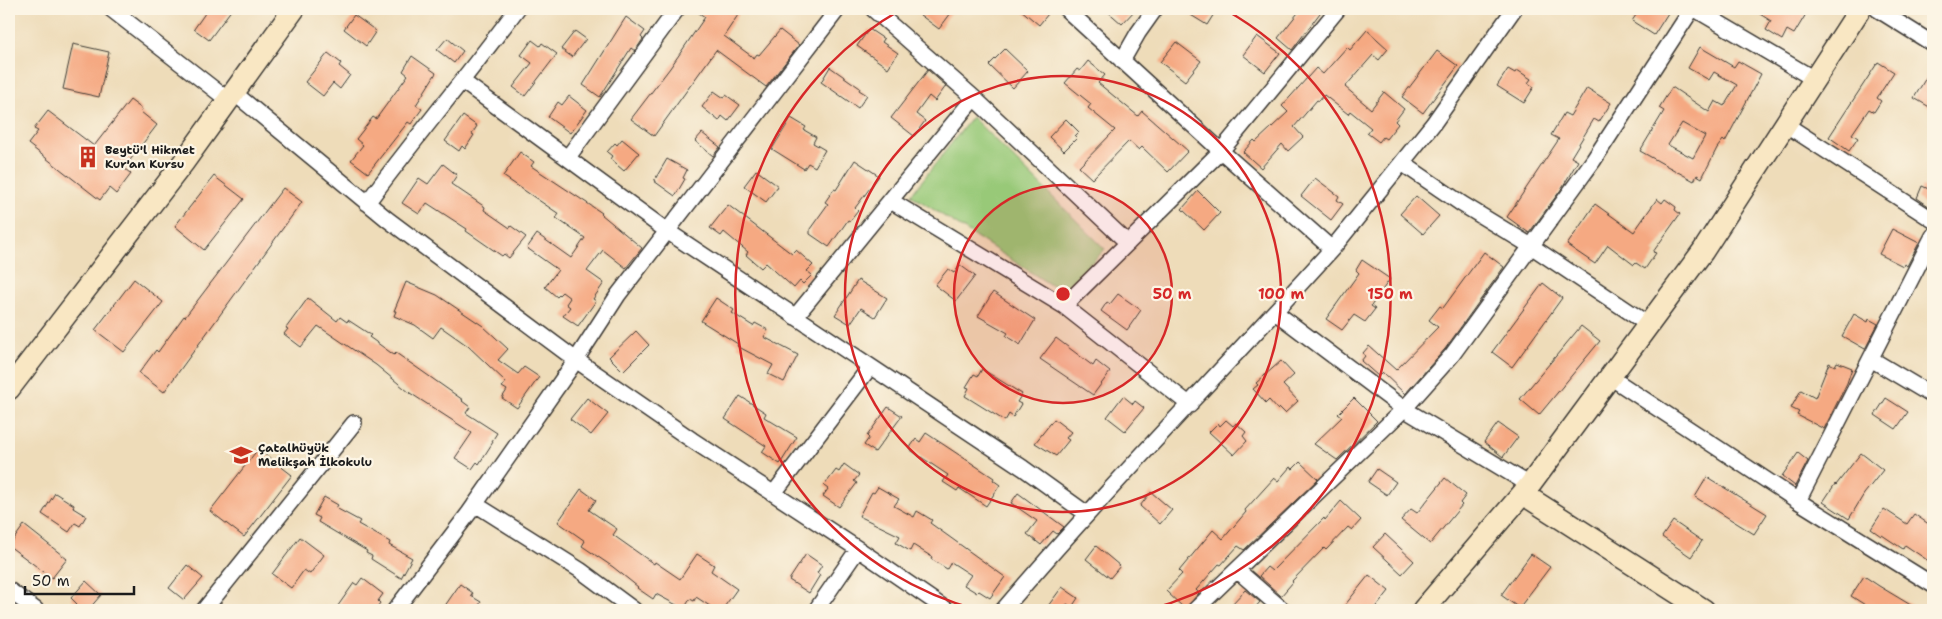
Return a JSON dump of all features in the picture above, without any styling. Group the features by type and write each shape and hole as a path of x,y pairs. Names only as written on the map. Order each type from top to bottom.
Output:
{"street":[{"path":"111,9 231,96 368,203 576,360 858,549 931,606 948,610"},
{"path":"9,389 183,163 294,9"},
{"path":"368,203 407,149 517,9"},
{"path":"568,157 677,9"},
{"path":"395,610 475,504 576,360 618,295 838,9"},
{"path":"873,9 974,98 1128,243"},
{"path":"1066,9 1221,151 1332,249"},
{"path":"1122,61 1155,9"},
{"path":"1064,306 1221,151 1338,9"},
{"path":"1003,610 1087,514 1190,405 1332,249 1433,124 1514,9"},
{"path":"1195,610 1404,409 1452,355 1593,161 1694,9 1814,79"},
{"path":"1423,610 1526,490 1703,251 1860,9"},
{"path":"1877,9 1933,44"},
{"path":"462,81 667,230 1023,468 1087,514"},
{"path":"795,316 974,98"},
{"path":"1785,124 1933,220"},
{"path":"1402,163 1462,204 1532,246 1649,324"},
{"path":"891,201 1064,306 1190,405"},
{"path":"1798,501 1933,236"},
{"path":"1275,312 1404,409 1704,610"},
{"path":"1871,359 1933,396"},
{"path":"774,493 870,366"},
{"path":"1610,376 1798,501 1933,585"},
{"path":"204,610 354,423"},
{"path":"475,504 580,570 634,610"},
{"path":"816,610 858,549"},
{"path":"1237,570 1283,610"},
{"path":"9,590 36,610"}],"green space":[{"path":"972,117 1105,249 1063,293 911,195"}],"building":[{"path":"208,9 232,9 209,40 194,29"},
{"path":"693,9 742,9 724,36 754,58 757,54 759,55 780,30 799,45 766,87 716,50 654,136 631,119 670,68 705,17"},
{"path":"912,9 954,9 939,29"},
{"path":"1020,9 1052,9 1039,25"},
{"path":"1105,9 1136,9 1122,24"},
{"path":"1181,9 1217,9 1207,25"},
{"path":"1301,9 1323,9 1292,50 1278,38"},
{"path":"1640,9 1661,9 1668,13 1654,35 1632,21"},
{"path":"1752,9 1809,9 1794,34 1787,30 1782,40 1766,30 1771,21"},
{"path":"354,15 376,31 366,46 344,29"},
{"path":"626,17 645,31 641,37 643,39 635,51 631,48 600,97 583,85"},
{"path":"869,29 884,39 882,42 898,53 888,68 857,46"},
{"path":"1367,30 1388,49 1379,60 1373,55 1345,87 1371,109 1384,92 1404,109 1395,121 1398,124 1386,139 1383,137 1379,142 1367,133 1371,128 1350,111 1348,114 1324,95 1319,101 1317,100 1294,127 1303,137 1288,151 1282,144 1261,168 1243,152 1254,140 1256,142 1288,112 1282,106 1316,68 1323,74 1347,47 1350,50"},
{"path":"575,31 586,39 572,57 561,49"},
{"path":"1257,36 1280,53 1265,72 1243,55"},
{"path":"447,38 463,51 454,63 437,50"},
{"path":"532,40 540,46 542,43 557,54 525,96 513,87 532,63 521,55"},
{"path":"1176,42 1201,61 1185,81 1160,62"},
{"path":"73,44 109,52 99,97 63,89"},
{"path":"1700,47 1734,67 1738,61 1761,74 1725,142 1723,140 1717,148 1702,178 1697,175 1694,181 1640,151 1664,111 1659,108 1672,87 1709,112 1715,101 1724,106 1737,85 1714,72 1709,80 1688,68","holes":["1682,123 1705,136 1693,158 1668,145"]},
{"path":"1005,49 1028,71 1013,88 989,65"},
{"path":"1437,51 1458,66 1423,113 1402,97"},
{"path":"328,53 341,63 339,66 350,75 340,89 333,83 323,96 305,82"},
{"path":"412,56 436,73 416,105 422,109 411,124 408,122 368,173 351,160 363,145 356,139 373,117 376,119 408,75 403,71"},
{"path":"1088,61 1105,75 1098,83 1138,116 1142,111 1188,151 1168,172 1142,147 1139,150 1129,141 1092,179 1079,167 1115,130 1088,108 1091,104 1065,83 1077,69 1080,71"},
{"path":"1878,62 1894,72 1877,98 1881,101 1874,112 1869,109 1852,134 1858,138 1849,151 1829,137"},
{"path":"1933,66 1933,109 1914,98"},
{"path":"830,67 867,95 858,108 821,82"},
{"path":"1508,69 1515,73 1517,70 1531,79 1528,83 1534,87 1524,103 1497,86"},
{"path":"928,70 946,86 935,101 929,96 916,114 925,121 914,136 891,118"},
{"path":"1587,88 1611,103 1599,122 1594,119 1571,157 1578,161 1560,191 1529,233 1507,217 1559,139 1551,135 1564,113 1570,116"},
{"path":"714,91 724,98 726,95 740,105 728,121 722,116 719,121 702,107"},
{"path":"569,96 587,110 570,133 548,117 558,102 562,105"},
{"name":"Beytü'l Hikmet Kur'an Kursu","path":"130,100 142,109 141,112 157,125 124,168 131,174 116,194 109,188 100,200 28,144 38,131 34,129 48,111 94,146"},
{"path":"463,116 477,126 472,134 474,135 465,149 462,146 459,151 445,141"},
{"path":"791,118 806,127 804,130 816,137 813,143 825,150 815,167 808,163 804,169 772,149"},
{"path":"1066,119 1079,132 1075,136 1077,138 1064,151 1049,137"},
{"path":"702,133 720,147 713,156 695,141"},
{"path":"622,139 639,153 624,171 610,159 612,156 607,152 615,143 617,145"},
{"path":"520,152 534,162 531,166 602,213 642,248 626,268 603,250 587,271 604,283 593,299 596,301 578,326 563,316 570,307 566,304 570,298 562,292 557,297 545,287 558,270 527,248 537,234 571,258 585,238 556,218 559,214 503,176"},
{"path":"667,159 687,170 683,178 685,179 675,196 654,181"},
{"path":"855,160 879,176 855,208 858,211 850,221 848,220 829,247 810,234 810,229 828,204 825,202 834,189 836,190"},
{"path":"443,164 457,175 451,184 485,207 484,210 526,237 509,258 504,254 502,256 466,231 467,229 427,203 419,214 402,203 419,178 428,184"},
{"path":"756,170 778,186 766,202 744,186"},
{"path":"214,176 244,199 204,250 175,226"},
{"path":"1315,178 1339,196 1337,200 1343,204 1331,220 1301,196"},
{"path":"1922,186 1933,191 1933,209 1917,198"},
{"path":"283,188 302,202 164,392 139,373 156,350 158,352"},
{"path":"1198,191 1220,213 1204,230 1182,209"},
{"path":"1416,196 1439,216 1423,234 1400,214"},
{"path":"1657,199 1662,203 1665,199 1676,207 1675,210 1680,214 1653,252 1656,253 1645,269 1636,263 1634,265 1608,245 1595,264 1567,245 1595,204 1634,232"},
{"path":"728,205 792,254 796,250 813,265 807,271 812,275 803,284 800,281 794,288 766,263 761,268 746,255 748,252 724,232 721,236 710,228"},
{"path":"1892,229 1919,243 1907,266 1904,264 1903,266 1879,254"},
{"path":"1484,252 1504,267 1445,349 1405,394 1382,372 1378,376 1361,361 1365,356 1363,353 1369,346 1396,370 1438,327 1429,320 1440,306 1443,308"},
{"path":"1362,260 1390,279 1371,306 1375,309 1365,322 1354,315 1342,330 1326,319 1359,273 1356,270"},
{"path":"960,265 975,276 956,301 935,285 948,269 954,273"},
{"path":"134,279 163,302 124,352 95,330"},
{"path":"858,280 887,298 875,317 861,308 850,324 835,315"},
{"path":"406,282 437,295 483,326 508,349 498,360 518,374 524,367 539,377 517,408 502,398 507,390 502,387 506,382 468,346 441,327 433,338 415,325 394,316 396,311 394,311"},
{"path":"1543,283 1562,298 1512,367 1492,352"},
{"path":"993,292 1035,320 1020,345 1006,336 1008,333 978,316"},
{"path":"1118,294 1141,310 1127,330 1101,311 1107,302 1110,304"},
{"path":"308,298 337,321 340,317 347,322 348,320 371,335 369,337 394,355 396,353 463,400 470,407 466,413 497,433 479,464 477,462 472,469 455,458 472,433 410,393 376,365 318,326 301,347 284,334 288,329 286,328"},
{"path":"716,298 734,310 732,313 753,326 755,323 768,330 764,337 798,355 784,382 768,374 773,365 737,346 738,344 701,321"},
{"path":"1854,314 1868,322 1869,319 1878,324 1865,349 1842,336"},
{"path":"1581,326 1600,341 1539,415 1520,399"},
{"path":"636,331 649,345 623,371 609,357"},
{"path":"1056,338 1093,366 1096,361 1110,372 1093,395 1040,359"},
{"path":"1281,361 1294,375 1283,385 1298,401 1285,413 1280,408 1278,410 1269,400 1266,403 1253,389 1258,385 1256,383"},
{"path":"1837,362 1852,368 1847,383 1824,429 1797,415 1799,412 1791,408 1801,390 1815,398 1829,363 1835,366"},
{"path":"982,369 1022,394 1017,402 1021,404 1013,417 1009,414 1005,421 965,396 969,388 966,387 974,374 978,376"},
{"path":"740,396 766,413 764,417 797,437 780,464 762,452 766,446 725,419"},
{"path":"1123,396 1133,404 1135,401 1144,408 1125,431 1107,417"},
{"path":"587,398 608,414 591,435 570,419"},
{"path":"1354,398 1377,421 1337,460 1314,444 1342,417 1338,414"},
{"path":"1886,398 1908,412 1896,429 1875,415"},
{"path":"888,407 902,416 875,452 864,445 869,438 867,436"},
{"path":"1054,419 1071,432 1066,438 1069,440 1056,456 1035,443"},
{"path":"1226,420 1233,426 1236,423 1246,432 1243,436 1247,441 1234,455 1209,432 1218,423 1220,426"},
{"path":"1498,423 1518,437 1503,457 1484,442"},
{"path":"926,433 994,478 993,480 1000,485 986,506 959,488 957,491 943,482 948,475 909,449 916,439 920,442"},
{"path":"258,449 292,475 244,537 210,511"},
{"path":"1798,453 1808,461 1795,486 1782,476"},
{"path":"1861,453 1883,470 1864,494 1849,519 1823,502 1835,484"},
{"path":"1300,462 1318,479 1244,550 1238,546 1221,565 1219,564 1196,590 1199,593 1185,609 1166,591 1182,574 1179,571 1213,530 1223,539 1246,512 1245,510 1274,478 1278,481 1290,467 1293,469"},
{"path":"844,464 859,475 854,481 857,483 839,507 823,496 828,489 824,486 836,470 839,472"},
{"path":"1377,469 1396,482 1387,495 1368,482"},
{"path":"1707,477 1767,514 1754,534 1695,497"},
{"path":"1445,478 1466,495 1460,503 1462,505 1430,544 1401,520 1411,509 1417,513"},
{"path":"878,487 899,499 894,506 914,517 917,511 932,520 930,523 1005,577 990,598 964,585 971,575 951,562 947,569 913,545 910,551 896,543 900,536 859,516 872,492 874,493"},
{"path":"581,489 596,500 589,510 617,529 613,535 654,564 655,562 680,579 697,554 714,565 711,571 737,589 722,610 716,610 696,597 694,601 690,599 684,609 656,594 653,599 613,567 582,546 585,541 558,522"},
{"path":"1151,492 1172,510 1160,524 1140,506"},
{"path":"55,493 74,505 73,508 86,516 80,526 75,523 69,532 42,514"},
{"path":"1018,493 1064,527 1057,534 1053,531 1041,545 1027,534 1037,521 1011,503"},
{"path":"324,497 338,505 336,508 360,521 358,524 390,542 389,545 412,558 401,578 371,559 372,556 366,553 367,551 318,522 320,518 314,515"},
{"path":"1341,501 1361,520 1352,530 1348,527 1326,550 1324,548 1292,581 1281,596 1259,576 1267,567 1272,571 1324,518 1325,520"},
{"path":"1884,509 1907,524 1914,514 1933,527 1933,564 1905,545 1903,549 1871,529"},
{"path":"1673,521 1702,541 1691,557 1662,537"},
{"path":"24,525 67,559 52,578 9,546"},
{"path":"1385,534 1414,561 1402,574 1373,547"},
{"path":"300,537 324,555 310,574 304,570 291,588 272,574"},
{"path":"1096,546 1120,566 1110,578 1086,559"},
{"path":"806,554 822,565 817,573 820,575 809,593 789,580"},
{"path":"1531,554 1550,567 1519,608 1501,595"},
{"path":"187,565 203,578 184,600 169,588"},
{"path":"1369,575 1389,591 1374,610 1341,610"},
{"path":"1864,576 1919,610 1873,610 1851,596"},
{"path":"362,578 383,594 375,610 335,610 354,583 357,585"},
{"path":"86,581 101,595 88,610 72,610 77,604 71,598"},
{"path":"460,584 473,593 471,596 481,602 476,610 442,610"},
{"path":"1062,587 1078,598 1072,607 1067,604 1063,610 1045,610"},
{"path":"1245,590 1260,602 1253,610 1237,610 1231,605"}],"place":[{"name":"Beytü'l Hikmet Kur'an Kursu","path":"88,157"},
{"name":"Çatalhüyük Melikşah İlkokulu","path":"241,455"}]}
